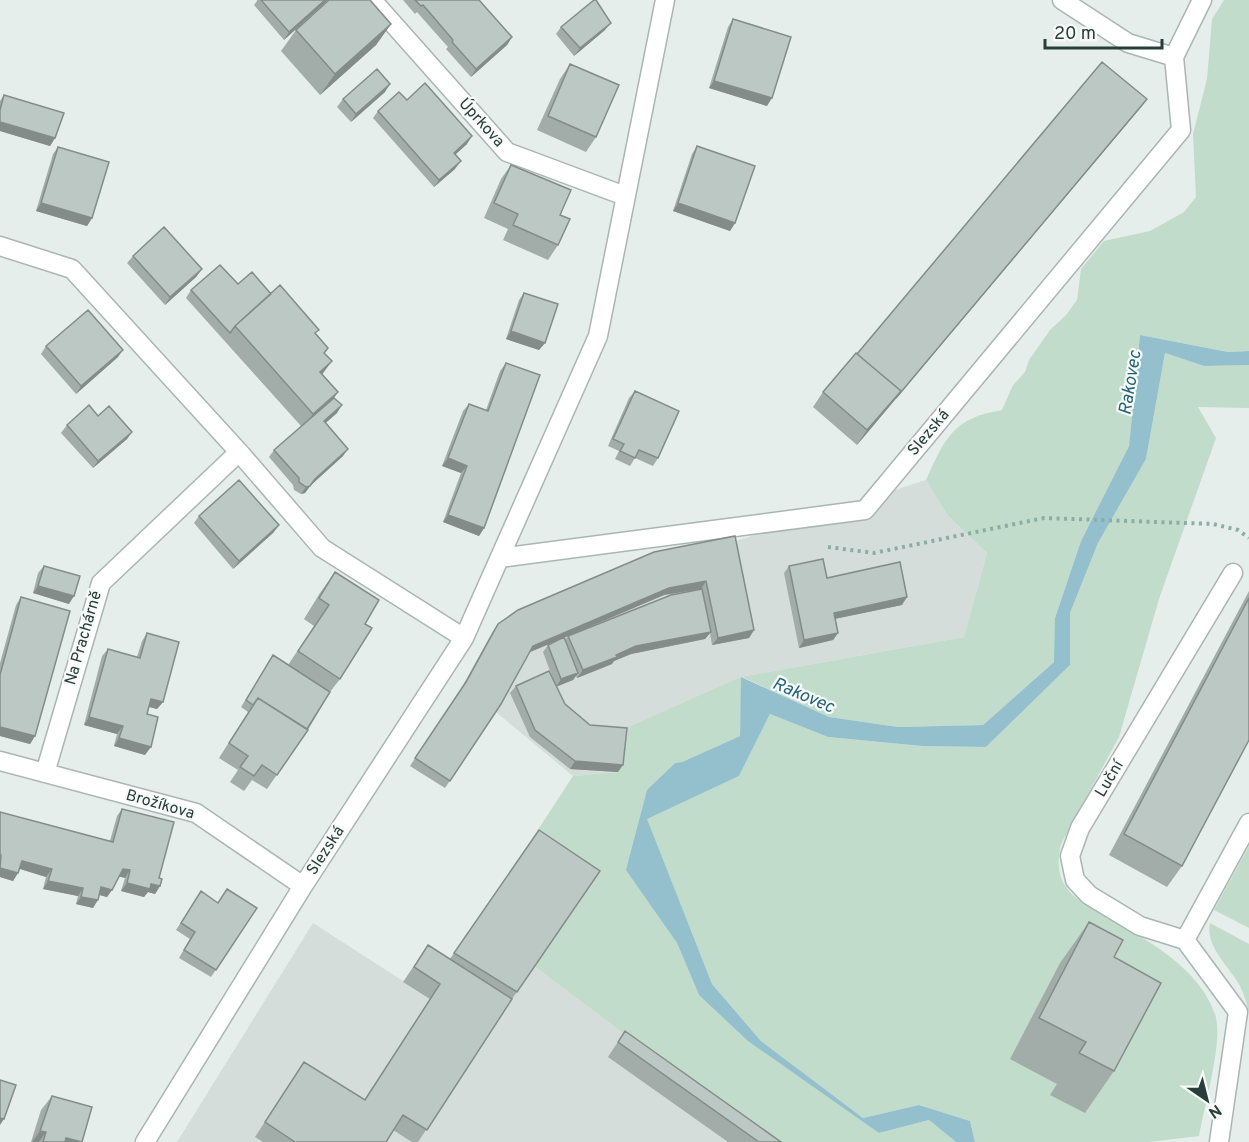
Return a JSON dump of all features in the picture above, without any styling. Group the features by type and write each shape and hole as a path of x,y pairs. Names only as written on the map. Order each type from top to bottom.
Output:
{"street":[{"name":"Úprkova","path":"372,0 507,152 625,196"},
{"name":"Slezská","path":"145,1142 303,886 464,638 598,336 665,0"},
{"path":"1062,0 1128,43 1174,57 1202,0"},
{"name":"Slezská","path":"500,558 865,510 1181,130 1174,57"},
{"path":"0,246 72,269 239,452 322,548 464,638"},
{"name":"Na Prachárně","path":"45,773 100,583 239,452"},
{"name":"Luční","path":"1185,940 1140,926 1089,896 1075,880 1070,856 1080,828 1233,573"},
{"name":"Brožíkova","path":"0,761 196,813 303,886"},
{"path":"1220,1142 1238,1012 1185,940 1249,823"}],"path":[{"path":"824,546 874,553 1044,518 1213,524 1238,530 1249,538"}],"shaded area":[{"path":"926,480 948,516 987,553 964,637 741,677 618,772 573,776 496,712 445,788 410,766 461,689 493,631 730,543"},
{"path":"524,851 534,966 768,1142 177,1142 313,923 403,981 440,973"}],"green space":[{"path":"1224,0 1249,0 1249,351 1228,352 1140,335 1129,446 1081,541 1055,618 1055,661 983,725 898,727 829,717 742,677 740,736 675,763 647,791 627,870 677,943 699,995 879,1133 929,1120 956,1142 768,1142 534,966 524,851 573,776 618,772 622,730 741,677 964,637 987,553 948,516 926,480 939,452 953,432 972,418 1002,410 1013,385 1025,372 1029,360 1050,330 1066,315 1077,300 1081,269 1104,241 1150,231 1184,212 1196,197 1193,134 1207,79 1212,19"},
{"path":"1165,353 1204,366 1249,365 1249,408 1198,407 1216,438 1159,599 1119,737 1061,844 1059,864 1060,875 1067,889 1076,898 1153,944 1183,968 1207,997 1215,1014 1217,1040 1199,1136 1149,1142 975,1142 970,1121 919,1105 863,1118 761,1041 712,984 646,819 739,776 770,714 828,737 922,746 986,747 1070,665 1070,613 1098,543 1146,459"},
{"path":"1249,846 1249,928 1214,910"},
{"path":"1210,923 1249,944 1249,1013 1240,986 1214,948 1209,932"}],"water":[{"path":"1140,335 1228,352 1249,351 1249,365 1204,366 1165,353 1146,459 1098,543 1070,613 1070,665 986,747 922,746 828,737 770,714 739,776 647,819 712,984 761,1041 863,1118 919,1105 970,1121 975,1142 956,1142 929,1120 879,1133 748,1041 699,995 677,943 626,870 647,790 675,763 740,736 741,677 829,717 898,727 983,725 1054,662 1055,618 1081,541 1129,446"}],"building":[{"path":"261,0 325,0 289,32"},
{"path":"329,0 370,0 391,24 335,74 296,30"},
{"path":"415,0 479,0 512,37 476,69 423,5 421,6"},
{"path":"594,0 611,23 580,48 561,27"},
{"path":"733,19 791,37 772,98 714,81"},
{"path":"1102,62 1147,99 896,398 901,391 857,354"},
{"path":"570,64 619,85 596,137 548,116"},
{"path":"377,69 390,84 356,114 343,99"},
{"path":"425,83 472,136 454,153 461,161 439,180 378,111 399,92 407,100"},
{"path":"4,95 64,113 55,138 0,122"},
{"path":"697,146 755,166 735,223 678,203"},
{"path":"58,147 109,162 92,218 41,203"},
{"path":"511,165 571,190 560,215 570,219 558,245 513,225 518,214 494,203"},
{"path":"164,227 202,269 170,297 133,256"},
{"path":"220,265 238,284 252,272 271,294 230,333 191,290"},
{"path":"280,285 319,330 315,333 328,348 324,353 332,361 320,372 338,392 313,414 235,326"},
{"path":"524,293 558,304 545,343 511,331"},
{"path":"88,310 123,350 81,386 46,346"},
{"path":"856,353 901,391 867,430 823,392"},
{"path":"506,363 540,375 484,528 448,515 467,466 448,458 469,404 488,411"},
{"path":"635,391 679,411 658,458 639,450 635,458 620,451 624,444 613,439"},
{"path":"334,398 342,405 324,421 348,449 310,486 306,487 299,482 299,478 274,450"},
{"path":"89,405 98,416 109,406 132,432 98,461 67,425"},
{"path":"239,480 279,525 239,561 199,516"},
{"path":"735,536 754,630 718,638 706,581 669,588 533,646 501,704 450,781 415,758 466,682 498,624 518,610 654,552"},
{"path":"823,559 827,578 900,562 907,597 834,613 838,633 804,640 789,566"},
{"path":"44,566 80,576 74,596 38,586"},
{"path":"335,572 379,600 365,624 372,628 340,679 298,651 329,605 319,598"},
{"path":"702,589 711,632 636,646 616,655 617,657 583,670 568,636 671,595"},
{"path":"21,597 70,611 35,736 0,727 0,675"},
{"path":"1249,598 1249,740 1182,866 1124,834"},
{"path":"147,633 179,642 163,702 151,699 147,714 158,717 151,747 119,738 123,726 89,717 108,649 140,658"},
{"path":"564,637 578,673 561,679 548,645"},
{"path":"273,655 330,692 307,729 258,698 253,705 246,700"},
{"path":"549,671 565,704 590,725 627,728 623,765 575,761 535,730 516,686"},
{"path":"258,698 308,730 277,775 262,765 254,776 240,767 248,756 229,743"},
{"path":"122,809 174,822 159,878 162,879 160,886 151,884 150,889 127,883 130,870 123,869 112,890 101,887 98,900 81,897 83,888 48,881 52,869 22,861 18,873 0,868 0,812 113,842"},
{"path":"539,830 600,871 517,992 454,953"},
{"path":"227,889 257,908 216,970 184,950 195,932 181,923 201,891 218,903"},
{"path":"1089,922 1123,940 1114,957 1161,983 1114,1071 1079,1053 1086,1042 1039,1018"},
{"path":"428,945 512,999 427,1130 403,1115 386,1142 295,1142 265,1122 304,1062 365,1100 440,984 414,967"},
{"path":"625,1031 781,1142 759,1142 618,1042"},
{"path":"0,1080 16,1085 4,1119 0,1118"},
{"path":"52,1096 92,1107 82,1142 66,1138 65,1142 43,1142 46,1132 40,1131"}],"water label":[{"name":"Rakovec","path":"1131,383"},
{"name":"Rakovec","path":"803,696"}]}
